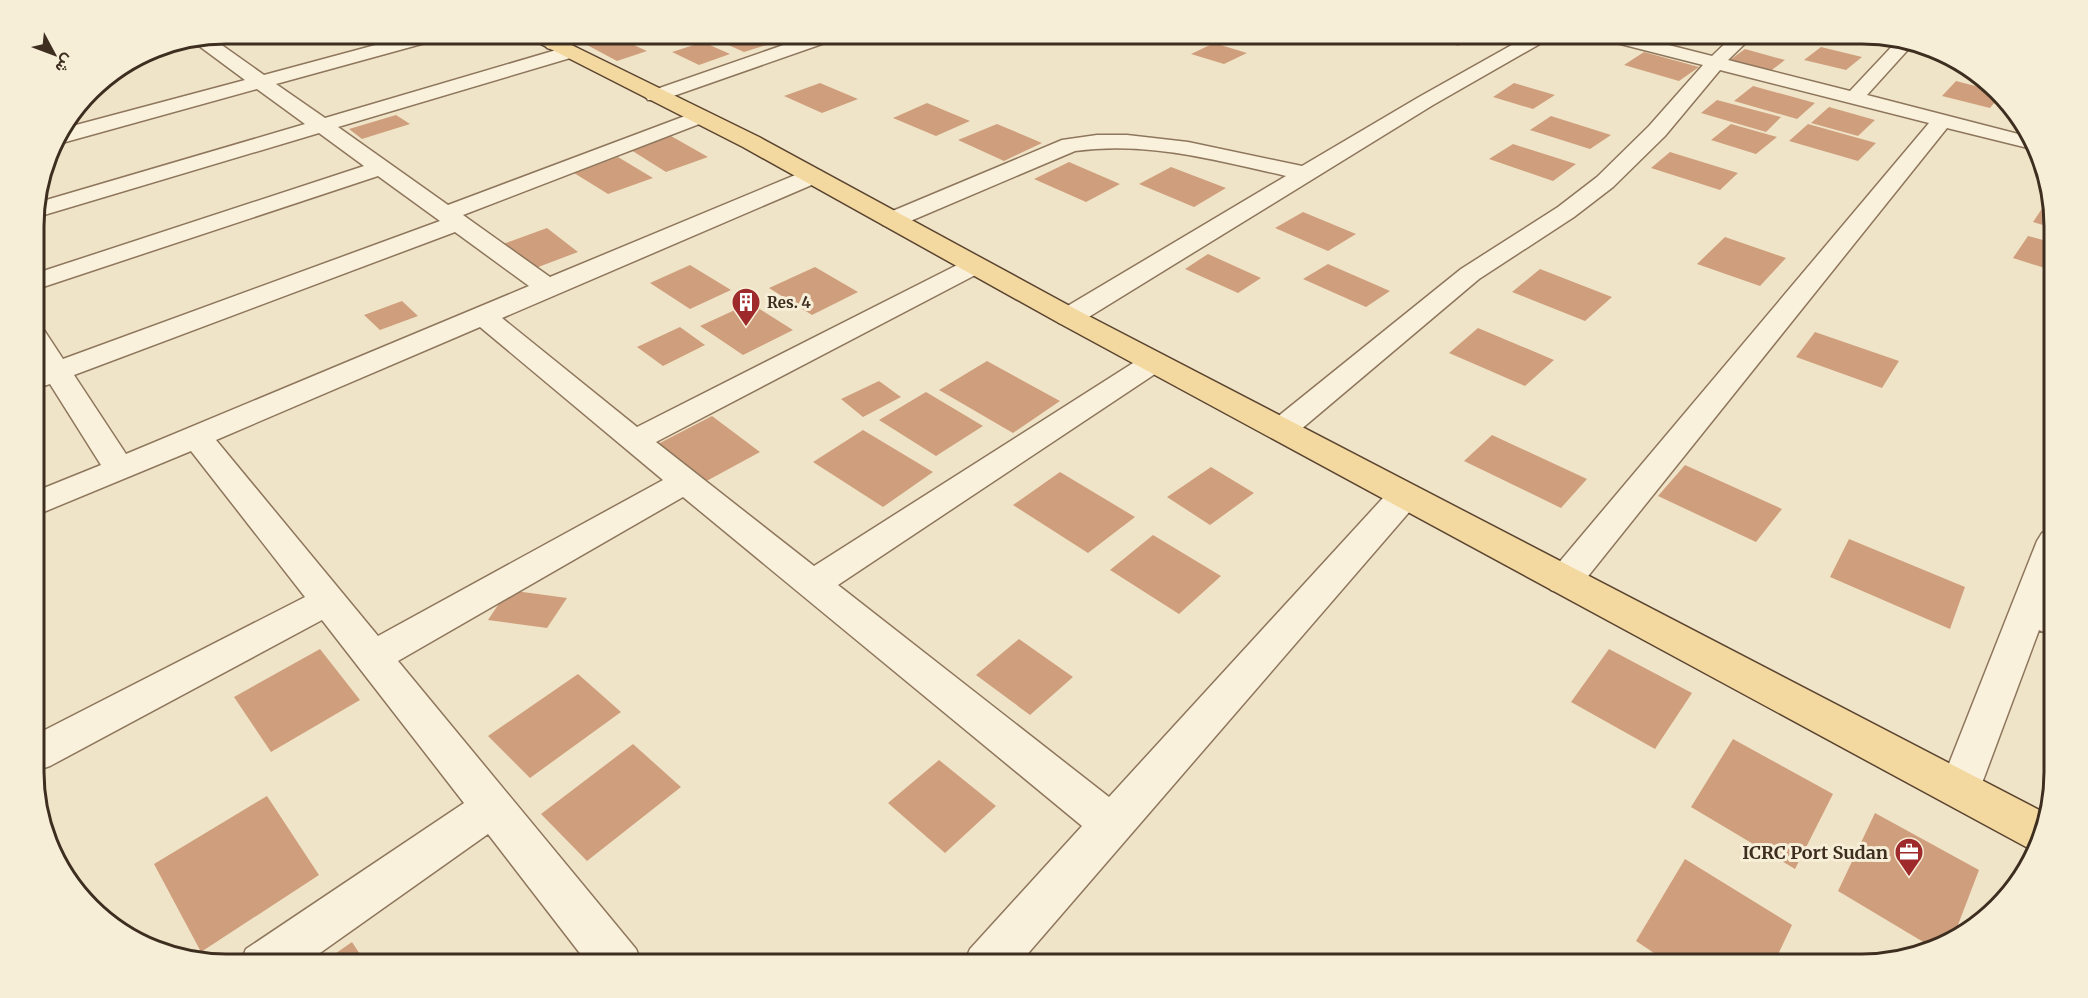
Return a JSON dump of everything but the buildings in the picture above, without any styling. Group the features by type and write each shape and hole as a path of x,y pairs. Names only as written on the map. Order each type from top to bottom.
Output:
{"main road":[{"path":"567,44 655,96 813,176 1069,317 2035,830"}],"street":[{"path":"68,134 402,44"},
{"path":"45,208 321,125 553,44"},
{"path":"655,96 804,44"},
{"path":"1069,317 1426,101 1527,44"},
{"path":"1642,44 2023,141"},
{"path":"1282,429 1470,274 1566,212 1605,182 1657,131 1734,44"},
{"path":"208,45 550,289"},
{"path":"1854,98 1901,48"},
{"path":"120,470 45,375 451,219 700,117"},
{"path":"1564,581 1942,121"},
{"path":"2004,137 2013,125"},
{"path":"892,220 1070,146 1088,141 1148,144 1199,151 1307,174"},
{"path":"44,279 381,168"},
{"path":"44,500 484,317 813,176"},
{"path":"635,440 974,266"},
{"path":"484,317 685,482 1113,825"},
{"path":"812,584 1154,362"},
{"path":"197,437 610,954"},
{"path":"373,657 685,482"},
{"path":"997,954 1405,495"},
{"path":"1960,789 2041,616 2044,598"},
{"path":"44,749 328,601"},
{"path":"279,954 493,807"}],"place":[{"name":"Res. 4","path":"746,328"},
{"name":"ICRC Port Sudan","path":"1909,878"}]}
